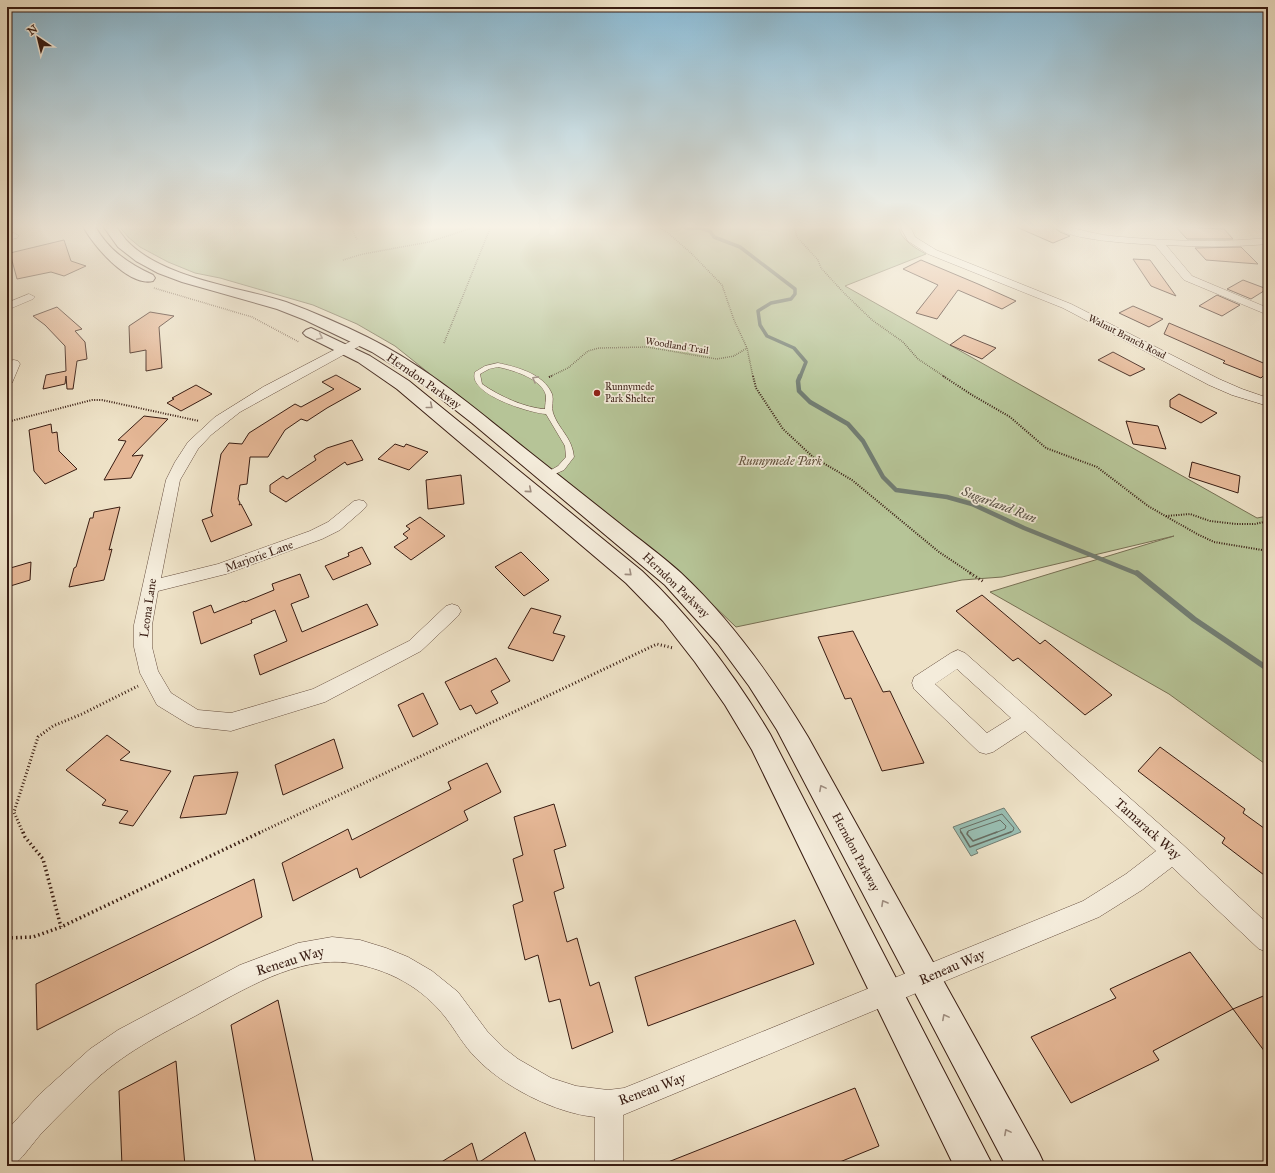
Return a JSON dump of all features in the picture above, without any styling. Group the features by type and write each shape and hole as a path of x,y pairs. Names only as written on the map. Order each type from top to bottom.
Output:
{"main road":[{"name":"Herndon Parkway","path":"157,281 176,288 235,304 393,358 429,381 672,578 711,619 746,663 780,712 1026,1166"},
{"name":"Herndon Parkway","path":"192,281 282,306 311,317 353,344 441,415 634,577 664,606 696,643 726,684 761,742 974,1166"}],"street":[{"name":"Walnut Branch Road","path":"1004,281 1055,301 1214,382 1237,392 1268,402"},
{"path":"1193,281 1268,312"},
{"path":"7,307 29,297"},
{"name":"Leona Lane","path":"353,344 236,407 213,425 189,449 179,465 173,480 150,587 144,625 144,647 149,673 164,699 195,718 231,722 318,696 372,669 415,646 452,611"},
{"path":"7,380 14,364"},
{"name":"Marjorie Lane","path":"150,587 220,570 316,535 334,526 359,505"},
{"name":"Tamarack Way","path":"1026,719 986,745 921,683 958,658 1026,719 1173,851 1268,940"},
{"name":"Reneau Way","path":"7,1152 73,1082 100,1058 127,1039 240,978 258,970 310,953 330,949 378,956 399,964 436,988 452,1004 485,1048 505,1066 542,1088 581,1100 609,1104 649,1092 1091,909 1113,897 1143,877 1173,851"},
{"path":"609,1104 609,1166"}],"lane":[{"path":"546,475 561,468 570,457 569,446 549,412 549,395 540,381 511,368 498,365 487,367 477,373 477,380 481,385 492,392 515,404 535,411 549,412"}],"path":[{"path":"444,342 469,281"},
{"path":"718,281 722,285 734,320 747,348 756,388 783,429 813,457 852,480 939,552 984,582"},
{"path":"833,281 872,320 903,342 918,359 972,395 1010,417 1046,448 1097,468 1108,474 1148,506 1184,528 1214,542 1237,548 1268,551"},
{"path":"152,287 252,317 279,333 301,342"},
{"name":"Woodland Trail","path":"540,381 568,368 588,351 599,348 647,347 717,359 734,356 747,348"},
{"path":"7,422 92,400 102,400 213,425"},
{"path":"1166,516 1190,514 1210,521 1236,524 1255,524 1268,521"},
{"path":"7,938 33,937 61,927 657,644 681,650 696,643"},
{"path":"61,927 43,859 25,837 14,812 38,737 53,726 82,714 153,679"}],"green space":[{"name":"Runnymede Park","path":"229,281 858,281 845,286 1257,518 1268,516 1268,766 1169,694 990,592 1174,536 1002,577 962,580 736,627 686,579 395,346 357,324 313,305"}],"water":[{"path":"1004,808 1021,832 976,850 978,853 971,856 953,827"}],"building":[{"path":"929,281 970,281 1016,301 1002,309 958,290 937,319 916,313 938,285"},
{"path":"1147,281 1165,281 1176,296 1151,286"},
{"path":"1242,281 1245,281 1267,289 1251,299 1227,289"},
{"path":"1217,295 1240,305 1222,316 1199,306"},
{"path":"1133,306 1163,319 1149,327 1119,313"},
{"path":"57,307 82,329 75,331 85,342 87,359 77,361 73,389 67,389 66,376 65,384 43,389 46,375 66,371 65,346 45,325 33,316"},
{"path":"150,312 174,316 159,327 162,368 146,371 146,350 130,353 129,326"},
{"path":"1169,323 1268,365 1268,371 1261,378 1223,363 1225,361 1164,334"},
{"path":"964,335 996,348 982,359 950,345"},
{"path":"1113,352 1145,369 1130,376 1098,360"},
{"path":"336,375 361,389 307,421 301,419 285,430 268,457 250,457 247,484 240,485 238,499 240,503 239,505 241,504 252,525 211,542 202,520 213,516 211,511 221,454 229,443 242,444 249,433 295,404 301,407 334,389 322,382"},
{"path":"196,385 212,394 181,411 167,403 174,399 172,398"},
{"path":"1179,394 1217,413 1201,423 1170,407 1170,400"},
{"path":"144,416 168,419 132,456 143,455 131,478 104,480 126,441 118,440"},
{"path":"1126,421 1158,426 1166,449 1133,444"},
{"path":"51,424 52,433 57,432 59,451 77,469 45,484 34,471 29,430"},
{"path":"352,440 363,460 347,465 345,462 286,502 270,492 270,485 283,476 287,479 316,460 314,456 327,448"},
{"path":"395,444 404,447 406,444 428,452 409,470 378,459"},
{"path":"1192,462 1240,476 1238,493 1189,477"},
{"path":"461,475 464,504 428,509 426,480"},
{"path":"120,507 109,550 112,549 104,580 69,587 90,518 93,518 94,512"},
{"path":"420,517 445,536 411,560 394,547 408,538 403,534 410,529 406,526"},
{"path":"362,547 371,564 333,580 325,566 349,556 348,553"},
{"path":"521,552 549,580 524,596 495,567"},
{"path":"31,562 30,580 7,587 7,569"},
{"path":"300,574 309,597 291,604 302,632 367,604 378,625 260,675 254,655 287,641 275,610 251,620 252,623 201,644 193,612 211,605 214,613 244,601 245,602 274,590 272,584"},
{"path":"982,595 1040,644 1045,640 1112,695 1085,715 1018,658 1013,661 956,611"},
{"path":"531,608 561,616 553,633 565,636 553,661 508,648"},
{"path":"853,631 883,692 890,691 924,763 882,771 851,698 845,699 818,637"},
{"path":"496,658 510,681 491,691 498,703 476,714 471,705 460,710 445,682"},
{"path":"423,693 438,724 413,737 398,705"},
{"path":"107,735 130,752 120,760 171,771 133,826 119,823 128,811 102,805 106,800 66,770"},
{"path":"334,739 343,768 283,795 275,765"},
{"path":"1160,747 1245,809 1243,813 1268,831 1268,878 1222,843 1225,838 1138,771"},
{"path":"487,763 501,792 464,811 468,820 360,878 357,868 293,901 282,863 348,829 352,840 451,789 448,782"},
{"path":"238,772 226,814 180,818 194,776"},
{"path":"554,804 566,846 554,850 564,888 554,892 567,942 577,938 590,986 599,982 613,1032 572,1049 560,999 549,1002 538,955 525,960 513,905 523,901 513,859 523,855 514,817"},
{"path":"254,879 262,917 37,1030 36,984"},
{"path":"795,920 814,964 648,1026 635,977"},
{"path":"1190,952 1233,1009 1153,1051 1159,1060 1071,1103 1031,1037 1116,998 1110,989"},
{"path":"1268,994 1268,1056 1233,1009"},
{"path":"278,1000 314,1166 256,1166 231,1025"},
{"path":"176,1061 185,1166 122,1166 119,1091"},
{"path":"855,1088 879,1146 830,1166 658,1166"},
{"path":"525,1132 537,1166 435,1166 472,1143 478,1163"}],"waterway":[{"name":"Sugarland Run","path":"784,281 795,289 795,294 791,299 771,303 758,311 760,325 767,336 794,348 806,362 800,377"},
{"name":"Sugarland Run","path":"800,376 798,381 799,391 810,402 848,424 863,441 883,477 896,490 947,497 972,504 1024,528 1138,574"},
{"name":"Sugarland Run","path":"1137,573 1194,619 1268,669"}],"place":[{"name":"Runnymede Park Shelter","path":"597,393"}]}
